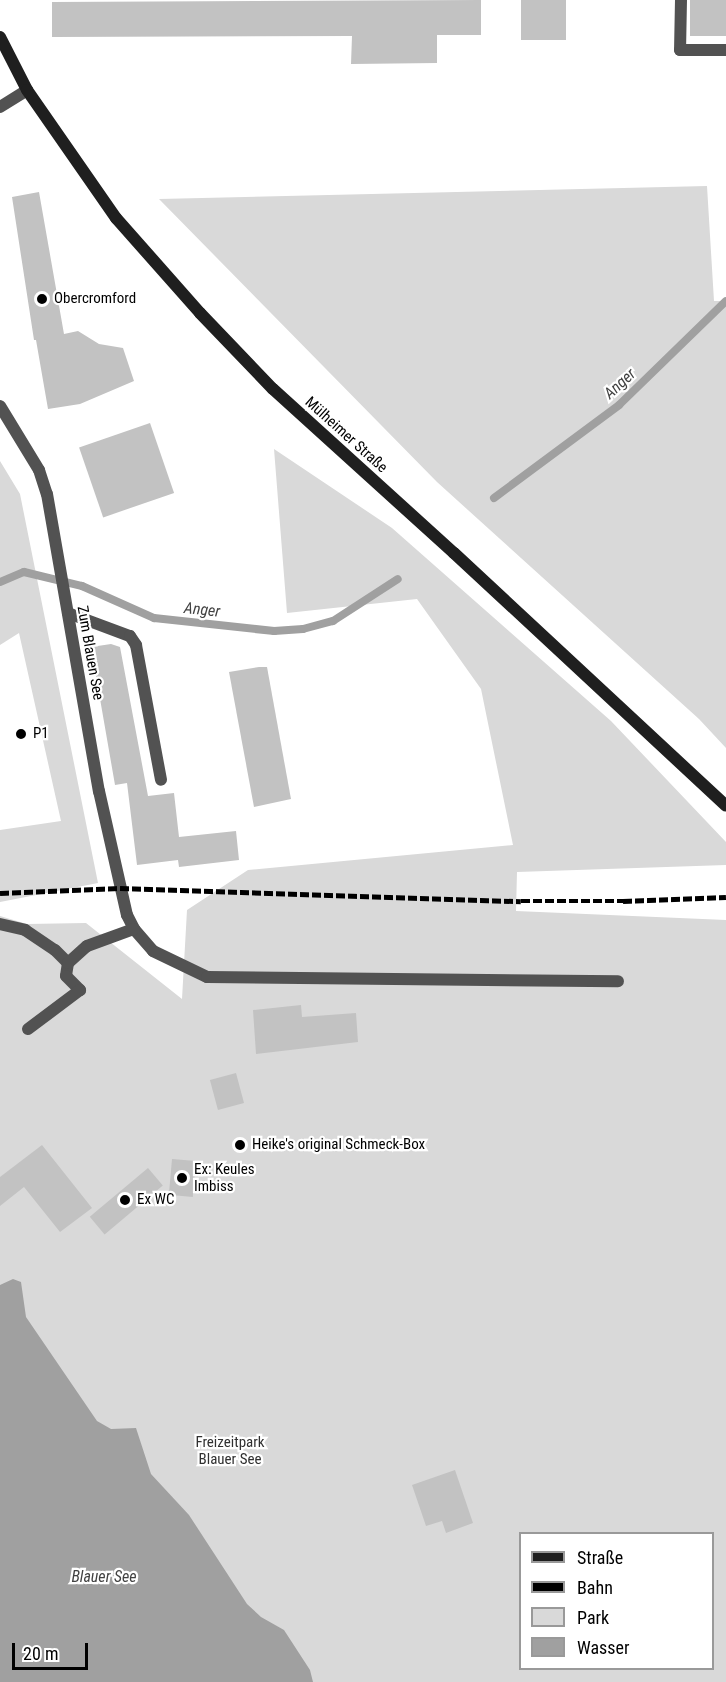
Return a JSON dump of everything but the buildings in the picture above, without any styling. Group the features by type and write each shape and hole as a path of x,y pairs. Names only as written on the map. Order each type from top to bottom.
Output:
{"main road":[{"name":"Mülheimer Straße","path":"0,37 27,90 116,218 200,313 273,389 667,749 726,807"}],"street":[{"path":"681,0 680,50 726,50"},
{"path":"0,107 27,90"},
{"name":"Zum Blauen See","path":"0,406 39,470 47,494 99,791 127,915 134,929 153,951 207,977 618,981"},
{"path":"67,607 130,636 136,645 161,780"},
{"path":"0,924 25,930 55,950 68,963"},
{"path":"28,1029 80,990 66,976 68,963 87,946 134,929"}],"green space":[{"path":"707,186 714,301 726,301 726,748 699,719 437,482 159,199"},
{"name":"Freizeitpark Blauer See","path":"274,449 392,528 611,721 726,842 726,865 517,872 516,911 726,920 726,1682 0,1682 0,916 27,924 86,923 182,999 187,910 248,870 513,845 481,689 417,599 287,613"},
{"path":"0,461 20,494 98,883 0,902 0,830 61,821 19,633 0,645"}],"water":[{"name":"Blauer See","path":"13,1279 21,1282 26,1317 97,1421 111,1429 136,1428 151,1474 189,1515 247,1604 261,1617 284,1630 310,1670 313,1682 0,1682 0,1285"}],"waterway":[{"name":"Anger","path":"494,498 619,405 726,301"},
{"name":"Anger","path":"0,582 24,572 82,586 154,618 274,631 303,629 333,621 398,579"}],"railway":[{"path":"0,893 120,888 521,901 623,901 726,897"}],"place":[{"name":"Obercromford","path":"42,299"},
{"name":"P1","path":"21,734"},
{"name":"Heike's original Schmeck-Box","path":"240,1145"},
{"name":"Ex: Keules Imbiss","path":"182,1178"},
{"name":"Ex WC","path":"125,1200"}]}
